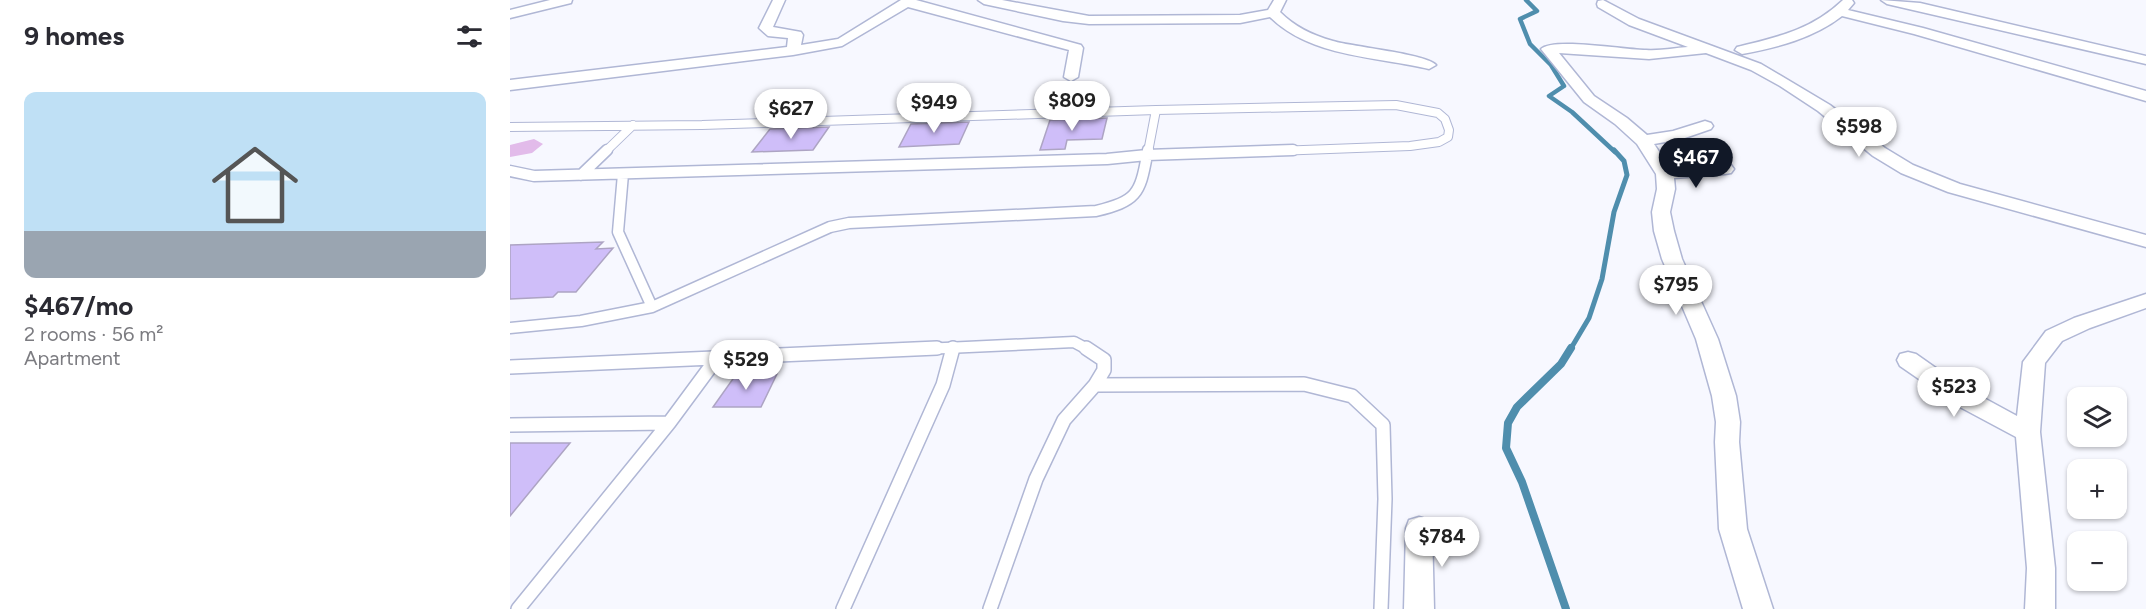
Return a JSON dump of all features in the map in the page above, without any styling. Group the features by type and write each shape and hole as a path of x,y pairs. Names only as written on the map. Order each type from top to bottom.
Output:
{"street":[{"path":"510,14 566,0"},
{"path":"780,0 766,28 773,33 796,35 793,51"},
{"path":"984,0 1063,17 1089,20 1240,19 1273,13"},
{"path":"1273,13 1280,0"},
{"path":"1742,50 1795,38 1821,26 1840,12 1851,0"},
{"path":"1887,0 1963,15 2146,60"},
{"path":"510,85 793,51 842,42 908,1 1076,48 1071,77"},
{"path":"1603,4 1634,22 1756,67 1824,108 1879,152 1907,170 1954,188 2146,241"},
{"path":"1840,12 1918,31 2146,96"},
{"path":"1273,13 1282,24 1320,41 1393,58 1415,59 1429,65"},
{"path":"1707,49 1649,55 1548,48 1588,99 1621,121 1643,141 1665,174 1666,189 1661,212 1664,231 1672,259 1707,339 1724,396 1728,422 1727,442 1733,529 1758,609"},
{"path":"1643,141 1676,136 1705,126"},
{"path":"1665,174 1725,169"},
{"path":"2040,609 2041,568 2028,432 2034,362 2054,336 2082,323 2146,301"},
{"path":"1908,360 1972,405 2028,432"},
{"path":"1419,528 1419,609"}],"lane":[{"path":"510,127 1396,105 1438,113 1445,119 1449,130 1448,137 1439,142 1410,146 1147,154 1068,162 534,176 510,171"},
{"path":"510,328 568,325 610,318 652,307 830,227 849,223 1096,211 1132,201 1141,190 1156,110"},
{"path":"581,175 633,125"},
{"path":"623,174 618,232 652,307"},
{"path":"510,367 1074,342 1092,351 1104,360 1104,370 1095,385 1064,420 1036,479 990,609"},
{"path":"843,609 943,385 953,347"},
{"path":"518,609 669,423 717,358"},
{"path":"1095,385 1304,384 1352,396 1383,425 1385,499 1381,609"},
{"path":"510,425 669,423"}],"shaded area":[{"path":"534,139 543,144 532,153 510,157 510,145"}],"building":[{"path":"1107,118 1102,139 1067,140 1065,149 1040,150 1050,120"},
{"path":"969,122 959,144 899,147 911,124"},
{"path":"829,127 813,150 752,152 770,129"},
{"path":"603,242 596,249 613,248 576,292 558,292 553,297 510,299 510,245"},
{"path":"777,374 761,407 713,407 735,376"},
{"path":"510,443 570,443 510,516"}],"waterway":[{"path":"1526,0 1537,11 1520,19 1530,44 1551,65 1564,86 1549,96 1572,112 1615,152"},
{"path":"1570,350 1589,318 1602,279 1614,212 1627,175 1624,161 1614,150"},
{"path":"1566,609 1522,482 1506,448 1508,423 1517,407 1561,364 1571,348"}]}
